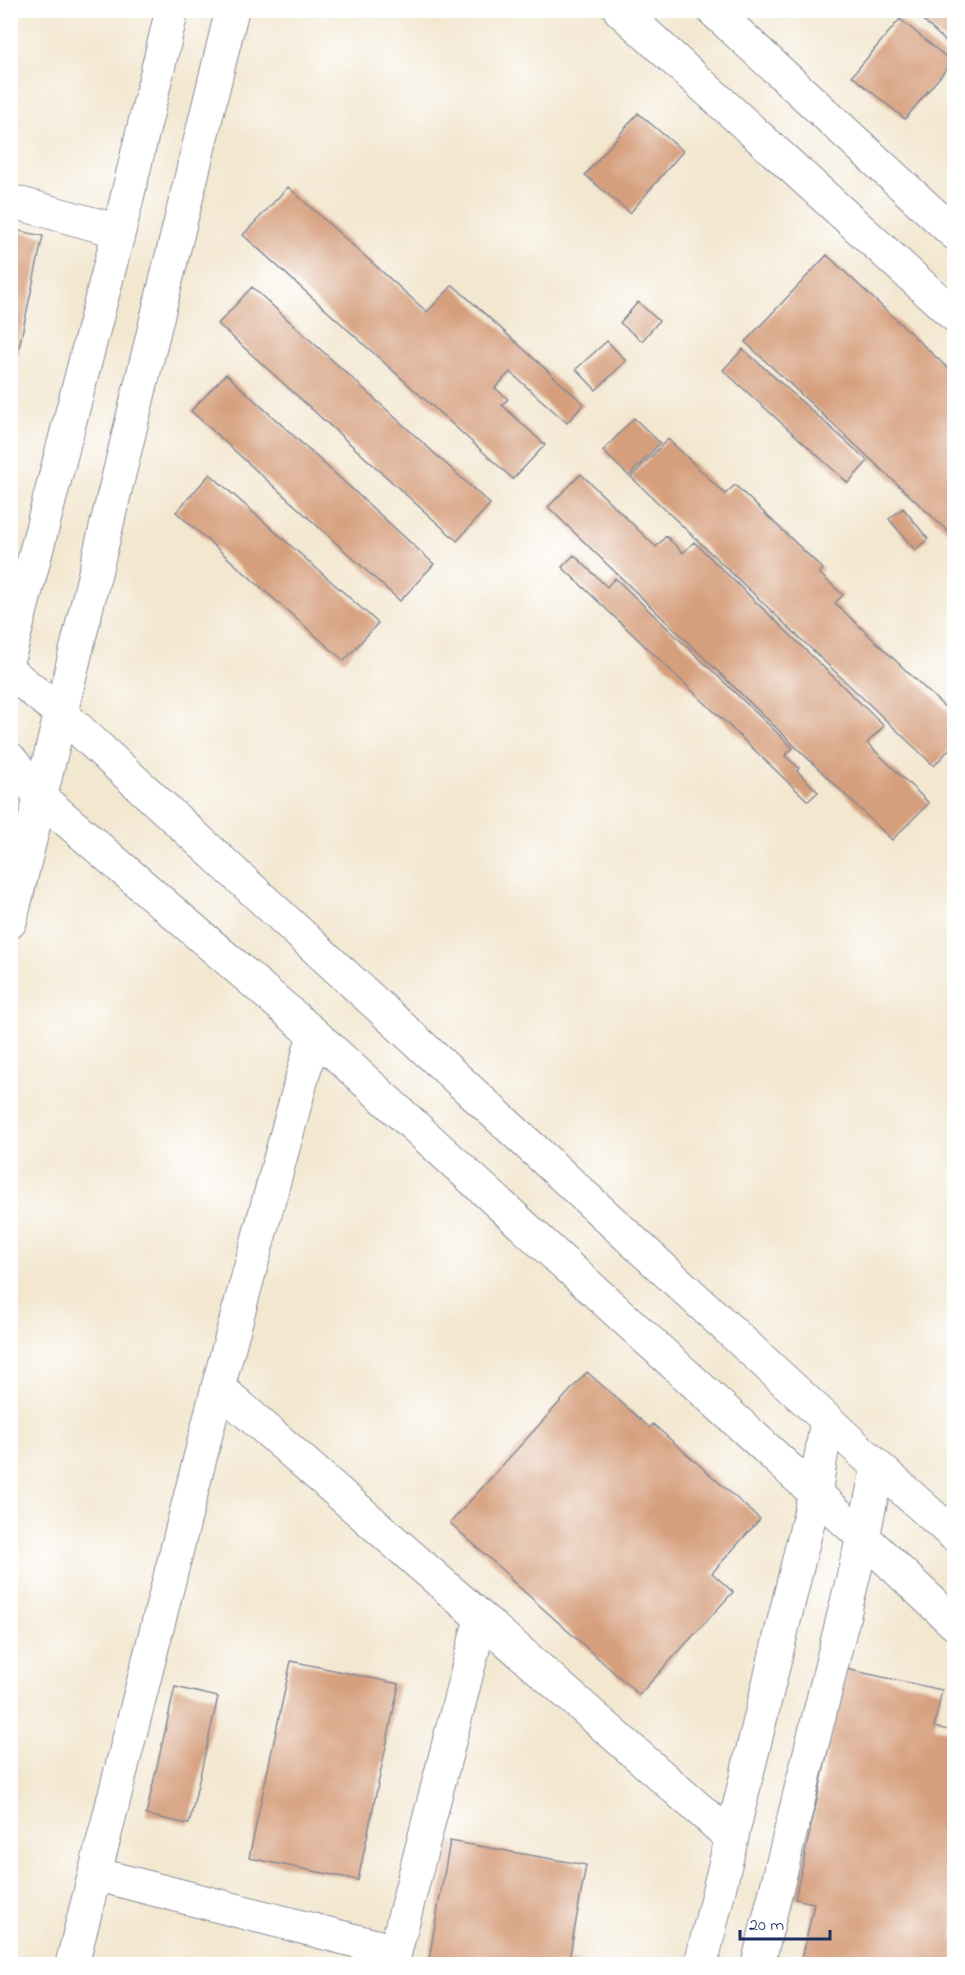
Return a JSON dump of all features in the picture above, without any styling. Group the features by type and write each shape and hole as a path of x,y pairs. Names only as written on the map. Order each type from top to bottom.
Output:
{"street":[{"path":"10,652 119,231 172,10"},
{"path":"10,922 42,799 232,10"},
{"path":"620,10 954,315"},
{"path":"713,10 954,233"},
{"path":"10,201 119,231"},
{"path":"10,672 62,714 954,1535"},
{"path":"10,759 42,799 314,1034 954,1623"},
{"path":"72,1965 218,1387 314,1034"},
{"path":"218,1387 732,1838"},
{"path":"701,1965 815,1494 827,1420"},
{"path":"758,1965 863,1537 878,1467"},
{"path":"95,1874 394,1958 481,1618"}],"building":[{"path":"912,10 954,10 954,49"},
{"path":"900,19 952,62 905,119 852,76"},
{"path":"638,113 683,151 630,213 585,175"},
{"path":"288,187 427,312 453,285 584,404 567,423 510,372 495,388 508,399 502,405 545,445 513,479 243,235"},
{"path":"10,229 43,236 11,385 10,385"},
{"path":"827,255 954,374 954,537 745,342"},
{"path":"252,287 490,504 457,541 218,324"},
{"path":"638,302 659,321 642,341 620,323"},
{"path":"607,341 626,361 596,390 576,369"},
{"path":"743,349 868,461 848,483 723,370"},
{"path":"226,374 434,564 400,601 191,411"},
{"path":"634,418 660,443 629,476 603,451"},
{"path":"668,439 725,494 735,485 823,569 819,573 843,595 835,603 954,716 954,744 934,766 631,477"},
{"path":"210,474 378,623 344,661 176,512"},
{"path":"581,474 656,547 666,536 683,553 694,542 884,726 867,743 929,803 892,840 548,507"},
{"path":"903,508 928,539 915,550 889,519"},
{"path":"574,555 607,587 615,578 793,748 785,756 799,768 797,771 818,792 808,801 562,567"},
{"path":"587,1372 650,1428 653,1424 760,1519 712,1573 733,1592 639,1695 450,1523"},
{"path":"291,1661 399,1684 358,1880 249,1858"},
{"path":"846,1669 942,1690 934,1727 954,1731 954,1964 801,1964 814,1903 795,1899"},
{"path":"175,1687 218,1697 189,1824 146,1815"},
{"path":"450,1841 586,1865 569,1960 590,1964 428,1964"}]}
